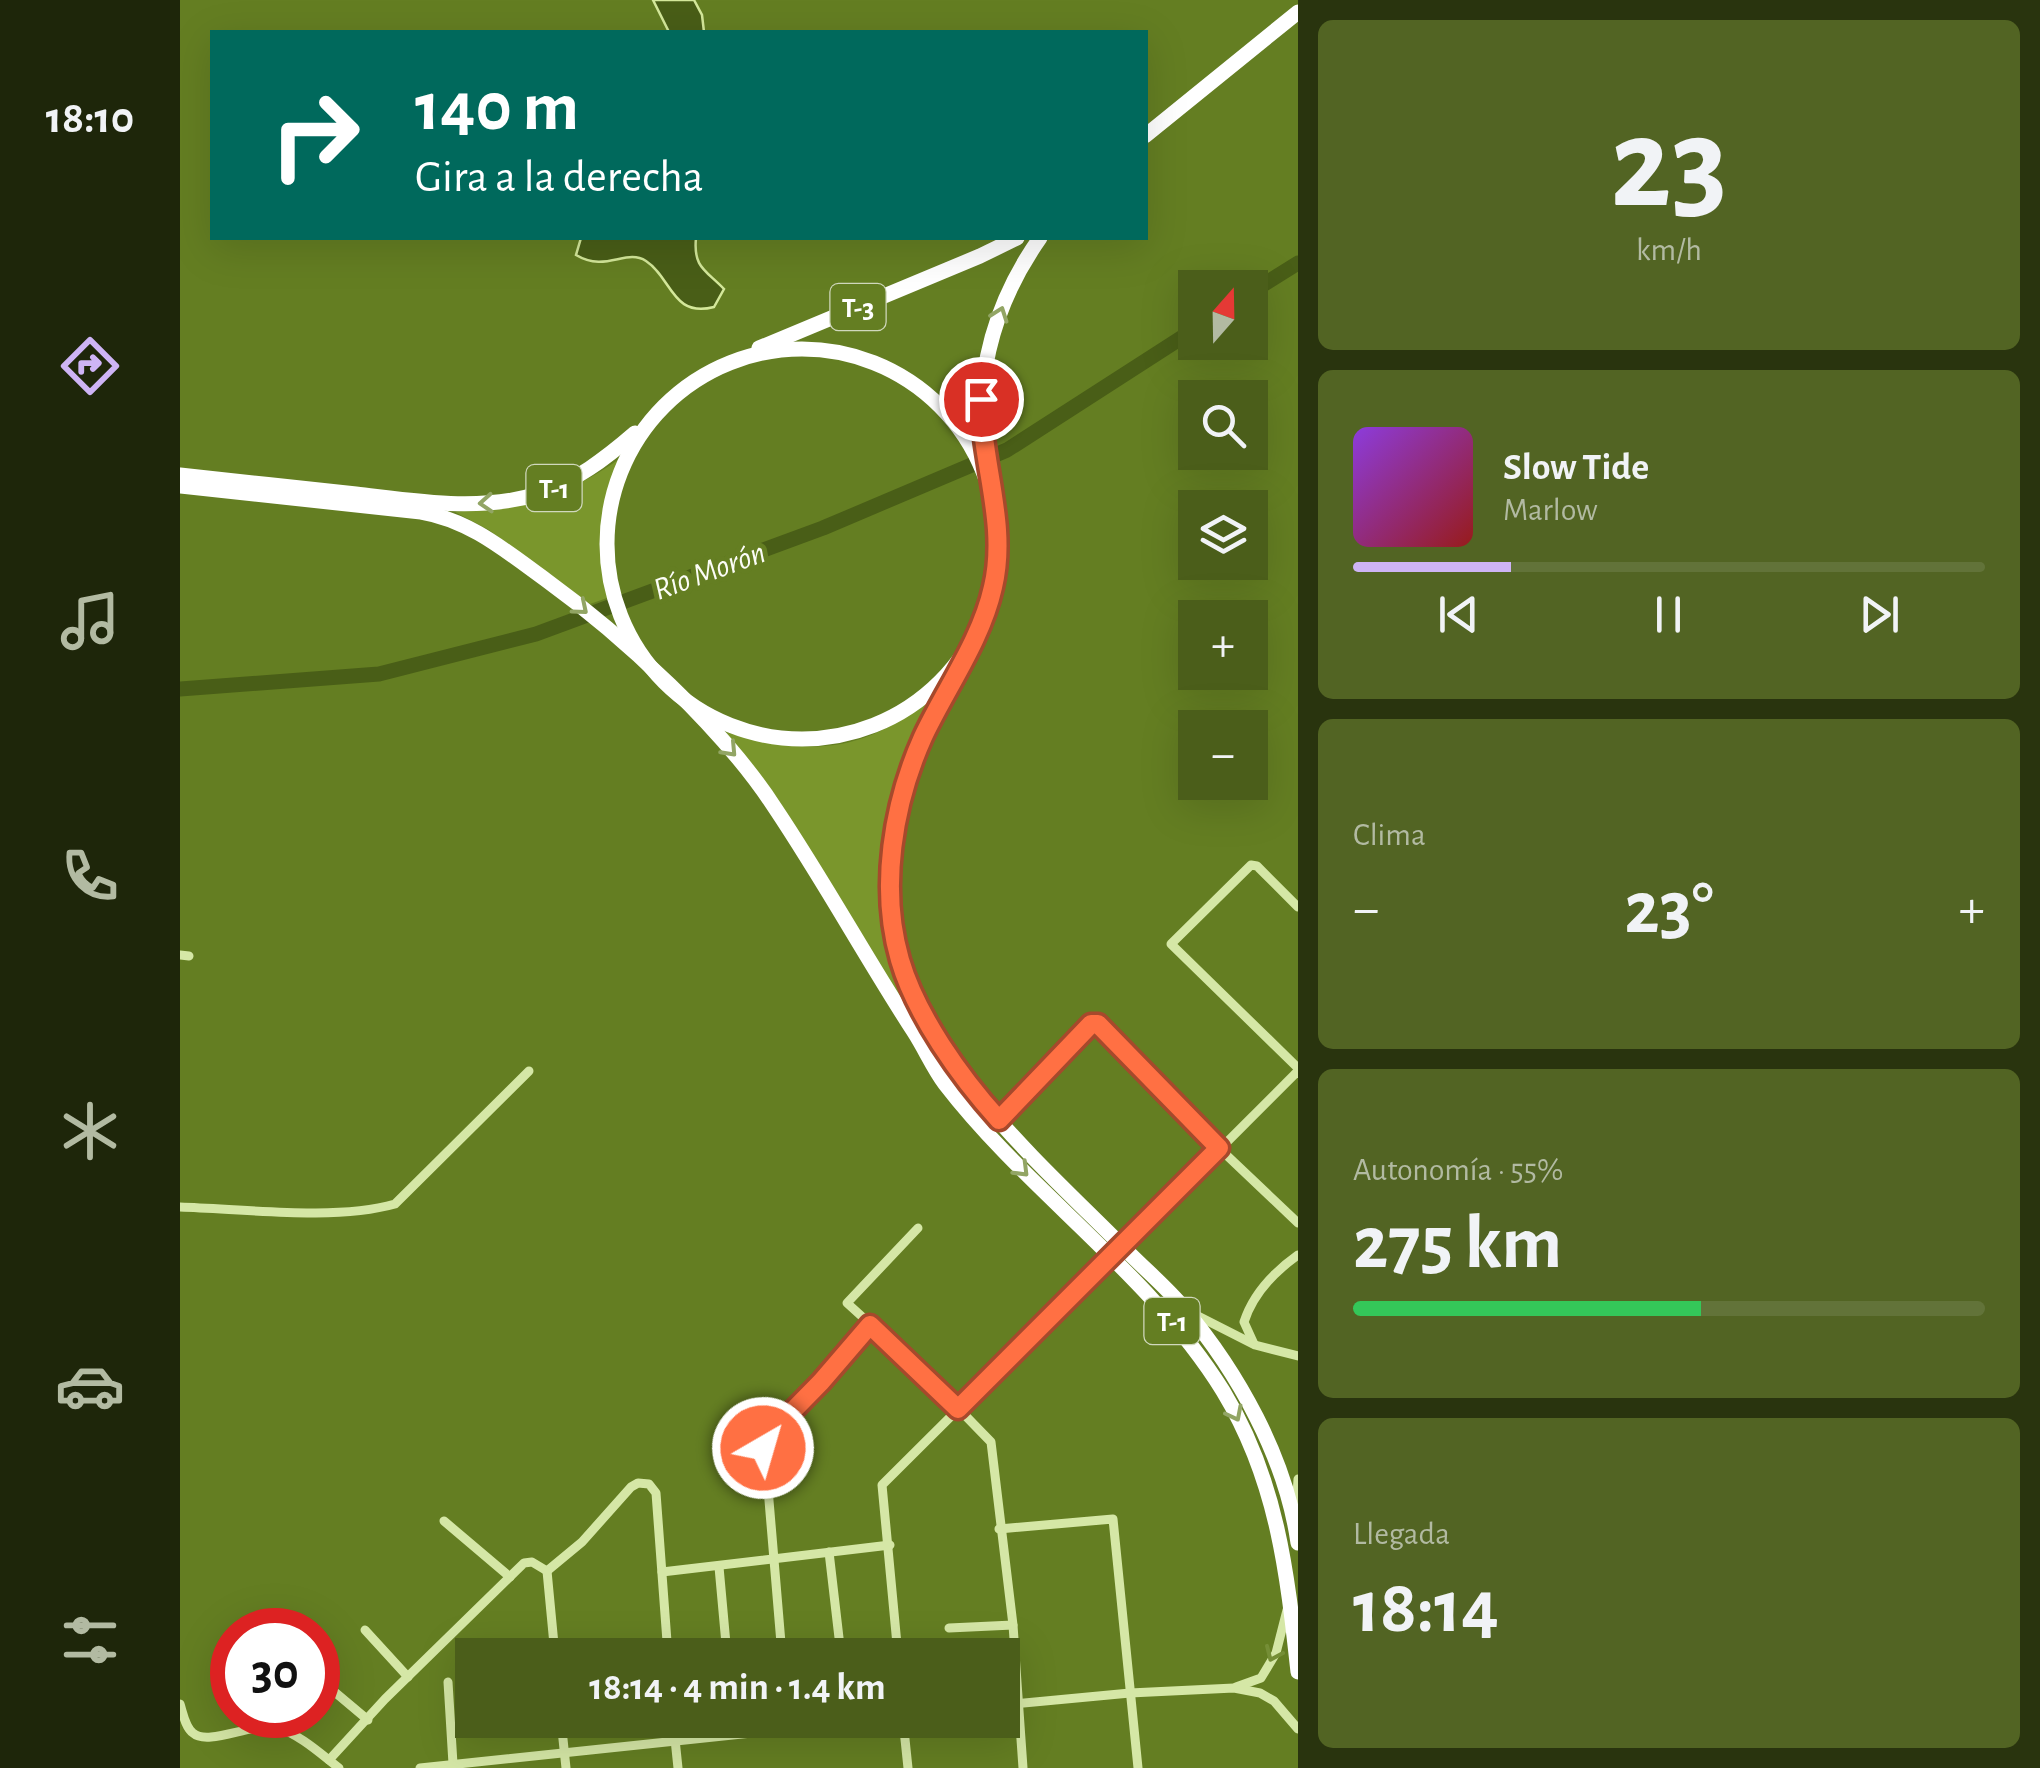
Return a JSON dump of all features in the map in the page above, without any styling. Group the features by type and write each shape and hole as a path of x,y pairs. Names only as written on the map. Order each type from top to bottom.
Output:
{"highway":[{"path":"1148,134 1298,12"},
{"name":"T-3","path":"724,366 1013,240"},
{"path":"979,451 981,399 991,340 1014,280 1039,240"},
{"name":"T-1","path":"180,475 423,502 506,501 571,480 603,460 696,380 724,366 769,352 800,350 862,359 905,379 931,398 979,451 998,535 997,567 991,597 973,641 922,740 904,786 893,842 892,906 902,965 960,1074 999,1120 1183,1307 1233,1376 1271,1448 1296,1536"},
{"name":"T-1","path":"660,410 632,448 614,491 608,522 607,553 614,597 624,623 642,656 740,760 774,806 942,1080 1012,1159 1174,1322 1223,1391 1260,1462 1283,1546 1298,1672"},
{"name":"T-1","path":"180,486 439,516 474,530 554,586 686,700 728,724 773,736 820,738 866,728 908,708 945,678 973,641"}],"street":[{"path":"897,1638 882,1485 1298,1070 1171,944 1250,865 1257,866 1298,907"},
{"path":"999,1120 1091,1024 1098,1024 1298,1223"},
{"path":"180,1207 345,1211 395,1204 529,1071"},
{"path":"918,1228 846,1303 991,1442 1013,1638"},
{"path":"1254,1346 1244,1322 1249,1306 1277,1270 1298,1256"},
{"path":"1183,1307 1254,1346 1298,1356"},
{"path":"780,1638 764,1441 870,1325"},
{"path":"1296,1536 1298,1479"},
{"path":"547,1571 582,1542 631,1487 642,1482 651,1485 656,1494 667,1638"},
{"path":"998,1529 1113,1520 1138,1768"},
{"path":"444,1522 510,1577"},
{"path":"662,1572 890,1544"},
{"path":"829,1552 839,1638"},
{"path":"329,1760 510,1577 529,1561 547,1571"},
{"path":"718,1566 725,1638"},
{"path":"547,1571 553,1638"},
{"path":"1234,1688 1261,1678 1276,1653 1290,1600"},
{"path":"949,1628 1012,1625"},
{"path":"364,1630 408,1676"},
{"path":"448,1682 453,1765"},
{"path":"1020,1703 1234,1688 1260,1693 1274,1701 1298,1729"},
{"path":"340,1696 368,1720"},
{"path":"180,1704 188,1726 198,1737 274,1727 339,1768"},
{"path":"563,1738 566,1768"},
{"path":"674,1738 678,1768"},
{"path":"420,1768 704,1738"},
{"path":"904,1738 908,1768"},
{"path":"1019,1738 1022,1768"}],"shaded area":[{"path":"653,0 694,0 704,30 668,30"},
{"path":"580,240 696,240 699,262 724,289 714,307 689,307 646,261 631,257 597,262 576,255"},
{"path":"619,459 602,528 607,598 590,604 489,530 455,512 561,491"},
{"path":"936,693 938,696 909,749 895,789 890,823 891,948 957,1080 954,1083 784,810 721,731 782,744 834,745 884,729"}],"waterway":[{"name":"Río Morón","path":"1268,282 1298,263"},
{"name":"Río Morón","path":"180,689 379,674 536,634 823,528 1007,450 1178,340"}],"route":[{"path":"763,1448 769,1435 870,1325 958,1409 1219,1148 1098,1024 1091,1024 999,1120 960,1074 902,965 892,906 893,842 900,804 922,740 980,627 997,567 998,535 985,462 981,399"}]}
